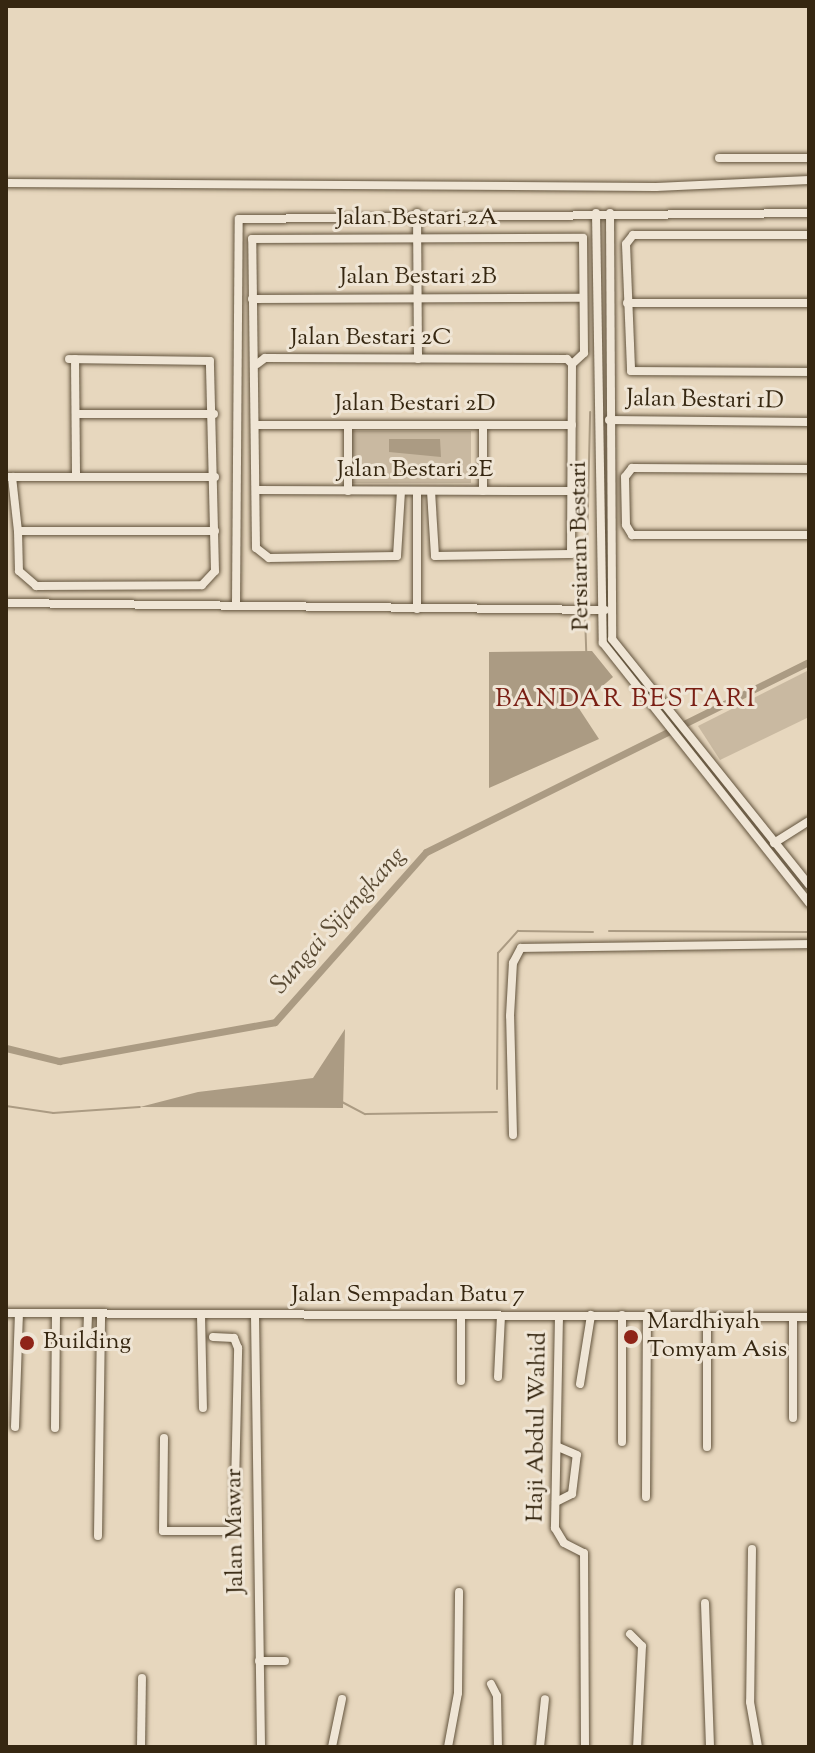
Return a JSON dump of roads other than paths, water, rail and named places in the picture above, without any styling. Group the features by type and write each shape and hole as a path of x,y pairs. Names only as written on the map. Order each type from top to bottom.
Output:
{"street":[{"path":"719,158 809,158"},
{"path":"6,183 514,184 809,180"},
{"path":"417,213 418,359"},
{"name":"Persiaran Bestari","path":"596,213 600,610 603,643 809,885"},
{"name":"Persiaran Bestari","path":"610,213 612,639 670,720"},
{"path":"236,605 235,224 255,214 809,213"},
{"path":"809,235 629,237 626,363 635,373 809,372"},
{"name":"Jalan Bestari 2A","path":"252,299 252,239 583,238 583,298"},
{"path":"431,491 435,556 566,558 574,547 572,364 584,353 583,298"},
{"name":"Jalan Bestari 2B","path":"252,299 583,298"},
{"path":"252,299 257,364"},
{"path":"627,303 809,303"},
{"path":"76,477 72,359 202,358 214,370 215,477 215,571 202,585 51,586 22,578 9,477 76,477 215,477"},
{"name":"Jalan Bestari 2C","path":"401,491 397,556 269,558 256,548 257,364 265,358 567,359 572,364"},
{"path":"76,414 214,414"},
{"name":"Jalan Bestari 1D","path":"600,420 809,422"},
{"name":"Jalan Bestari 2D","path":"257,425 572,425"},
{"path":"348,425 348,491"},
{"path":"483,425 483,491"},
{"path":"809,469 632,468 625,477 627,532 809,535"},
{"name":"Jalan Bestari 2E","path":"257,490 573,491"},
{"path":"417,491 417,609"},
{"path":"18,531 215,531"},
{"path":"6,603 611,610"},
{"name":"Persiaran Bestari","path":"686,739 809,903"},
{"path":"774,843 809,821"},
{"path":"513,1135 510,1016 513,963 521,948 809,944"},
{"name":"Jalan Sempadan Batu 7","path":"6,1313 622,1315 707,1320 809,1317"},
{"path":"15,1427 19,1313"},
{"path":"55,1428 56,1314"},
{"path":"88,1314 87,1339 100,1339"},
{"path":"98,1536 101,1314"},
{"path":"201,1315 203,1408"},
{"name":"Jalan Mawar","path":"255,1315 261,1747"},
{"path":"580,1384 591,1315"},
{"path":"622,1315 622,1442"},
{"path":"461,1316 461,1381"},
{"path":"498,1377 501,1316"},
{"name":"Haji Abdul Wahid","path":"559,1316 558,1538 584,1553 585,1747"},
{"path":"646,1497 647,1316"},
{"path":"793,1317 793,1418"},
{"path":"707,1320 707,1447"},
{"path":"164,1438 163,1531 203,1534 237,1529 234,1434 238,1348 234,1338 213,1337"},
{"path":"234,1434 255,1432"},
{"path":"556,1502 572,1494 577,1455 558,1447"},
{"path":"752,1549 750,1711 758,1747"},
{"path":"448,1747 458,1693 459,1592"},
{"path":"705,1603 710,1747"},
{"path":"630,1634 642,1646 637,1747"},
{"path":"259,1661 285,1661"},
{"path":"141,1747 142,1678"},
{"path":"491,1684 497,1696 498,1747"},
{"path":"332,1747 342,1699"},
{"path":"540,1747 545,1699"}],"waterway":[{"path":"586,594 590,412"},
{"path":"585,616 586,651"},
{"name":"Sungai Sijangkang","path":"6,1048 59,1061 275,1022 426,852 809,662"},
{"path":"497,1089 498,953 518,931 593,932"},
{"path":"609,931 809,932"},
{"path":"342,1102 365,1114 497,1112"},
{"path":"6,1106 53,1113 140,1107"}],"place":[{"name":"Mardhiyah Tomyam Asis","path":"631,1337"},
{"name":"Building","path":"27,1343"}],"district":[{"name":"BANDAR BESTARI","path":"626,700"}]}
